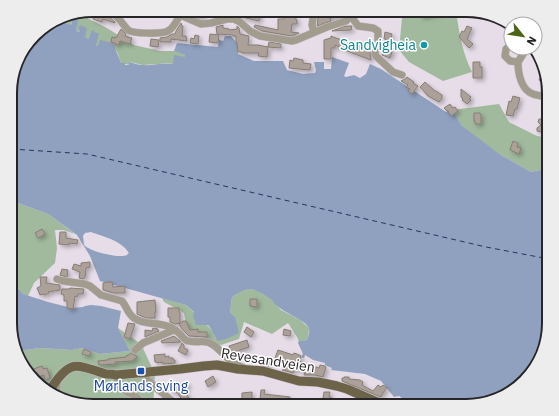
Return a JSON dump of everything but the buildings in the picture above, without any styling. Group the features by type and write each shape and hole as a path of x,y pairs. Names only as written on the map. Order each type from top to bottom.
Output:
{"main road":[{"name":"Revesandveien","path":"52,387 57,379 72,366 116,375 211,365 269,372 299,381 318,382 337,386 370,399"}],"street":[{"path":"117,17 129,30 135,32 155,33 168,31 175,24 177,17"},
{"path":"185,17 201,24 234,19 250,31 260,36 292,41 346,21 349,17"},
{"path":"313,17 312,25 314,32"},
{"path":"353,17 358,26 373,28 378,31 376,56 393,72 402,74"},
{"path":"505,56 510,61 518,62"},
{"path":"522,56 518,62 520,80 529,92 542,96"},
{"path":"57,279 90,286 101,296 122,301 129,314 138,321 165,325 174,330 188,342 200,341 211,343 233,363 242,367 256,368 257,370"},
{"path":"135,350 143,343 174,330"},
{"path":"142,373 154,386 170,399"},
{"path":"116,375 121,388 139,399"},
{"path":"57,379 57,390"}],"green space":[{"path":"457,17 463,49 472,72 443,81 409,62 399,50 402,18"},
{"path":"86,18 107,28 134,45 160,51 175,51 185,55 185,58 173,64 143,65 130,62 130,65 121,63 114,48 98,46 85,37 80,30 79,32 76,31 77,20"},
{"path":"72,20 71,25 66,23 69,21"},
{"path":"499,104 509,122 537,136 542,137 542,170 531,172 501,155 462,126 452,110"},
{"path":"17,203 48,214 75,234 64,230 55,230 57,248 55,263 34,283 28,296 23,294 20,290 17,290"},
{"path":"249,289 257,290 272,300 281,310 300,320 309,329 308,339 299,342 288,323 272,334 244,322 239,339 218,346 187,328 184,313 164,302 162,298 186,305 212,330 216,339 230,313 232,297 241,291"},
{"path":"118,328 141,344 155,374 153,399 88,399 78,398 64,393 55,389 39,377 30,365 22,350 41,348 72,350 82,348 100,354 130,351"}],"water":[{"path":"78,20 76,31 79,32 80,30 78,29 80,25 87,28 85,37 89,39 92,30 99,33 96,45 98,46 100,40 113,43 121,63 125,63 125,65 129,65 129,62 143,65 166,63 173,64 174,55 185,57 185,55 174,51 177,43 218,47 219,40 223,41 225,36 231,36 237,43 238,54 254,61 283,61 287,70 303,74 315,73 316,70 314,62 324,62 324,69 331,69 332,57 349,63 344,76 346,77 354,75 360,78 366,74 370,64 381,69 446,112 451,108 462,126 501,155 531,172 542,170 541,338 532,361 520,377 504,389 481,398 471,399 402,399 399,396 394,397 381,381 365,374 331,370 332,368 325,365 325,363 313,360 305,355 304,358 301,357 303,354 298,343 299,341 308,339 309,330 307,326 304,322 280,308 272,300 257,291 249,289 244,290 232,297 230,313 235,317 239,333 218,341 208,325 196,325 193,315 194,312 186,305 100,281 90,256 77,235 48,214 17,203 17,93 23,64 30,51 43,36 55,27 67,22 71,25 72,22 70,21","holes":["91,232 107,237 122,245 129,253 123,256 104,254 92,250 84,245 83,236 85,233"]},
{"path":"17,290 20,290 23,294 73,308 91,305 121,311 118,328 130,351 100,354 82,348 72,350 41,348 22,350 18,338 17,328"}],"ferry route":[{"path":"17,149 87,154 486,247 542,258"}],"place":[{"name":"Sandvigheia","path":"424,45"},
{"name":"Mørlands sving","path":"141,371"}]}
